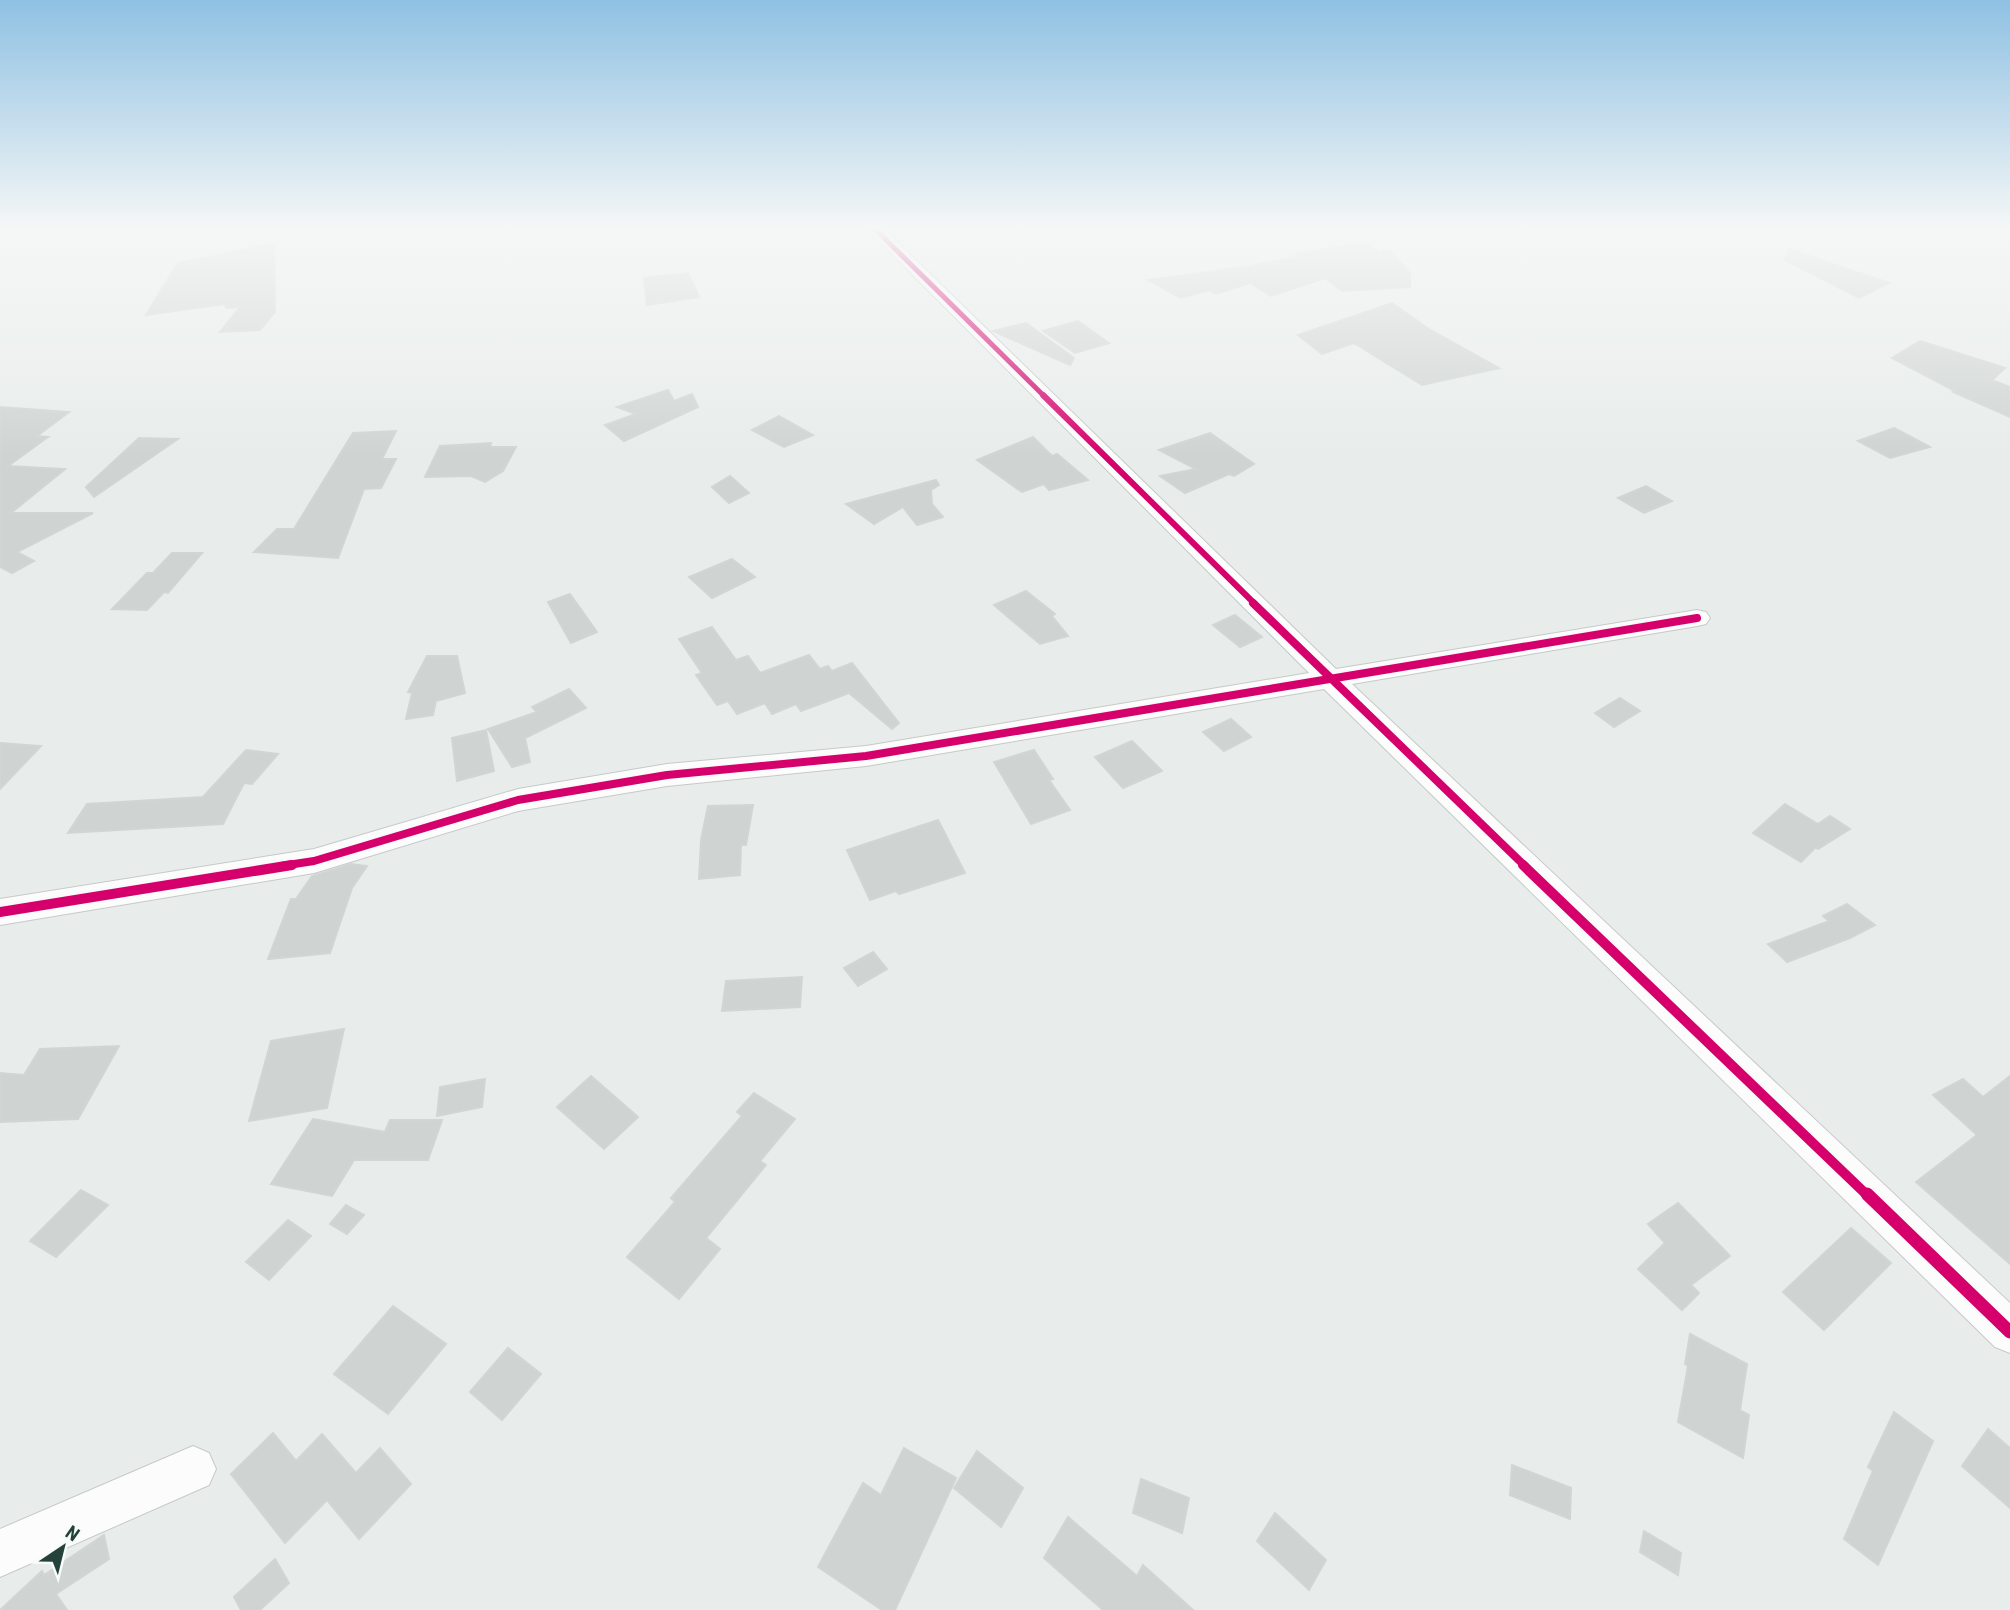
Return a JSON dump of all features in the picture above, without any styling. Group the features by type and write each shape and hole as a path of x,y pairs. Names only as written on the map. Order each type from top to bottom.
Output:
{"street":[{"path":"952,305 1330,679 2010,1332"},
{"path":"0,912 314,861 518,800 667,775 866,756 1697,618"},
{"path":"0,1553 193,1469"}],"building":[{"path":"152,305 217,305 146,315"},
{"path":"225,305 275,305 275,312 260,330 220,332 240,307 226,308"},
{"path":"1386,305 1395,305 1429,329 1499,368 1422,385 1354,343 1322,354 1298,335"},
{"path":"1078,321 1109,343 1075,353 1043,331"},
{"path":"1026,323 1074,358 1070,365 993,331"},
{"path":"1920,341 2005,368 1992,380 2010,387 2010,417 1953,392 1955,391 1892,358"},
{"path":"668,390 674,401 692,394 698,407 624,441 605,425 636,414 617,407"},
{"path":"0,407 69,412 37,436 48,437 8,466 65,469 11,513 93,513 17,552 34,561 12,573 0,567"},
{"path":"779,416 813,435 784,447 752,430"},
{"path":"1894,428 1930,447 1890,458 1858,441"},
{"path":"396,431 382,459 396,459 381,488 364,489 338,558 254,552 277,529 294,529 353,433"},
{"path":"1210,433 1254,464 1234,476 1229,474 1185,493 1160,476 1196,469 1159,450"},
{"path":"1033,437 1052,456 1057,454 1088,480 1049,490 1044,484 1022,492 977,460"},
{"path":"139,438 178,439 94,497 86,487"},
{"path":"491,443 490,447 516,447 503,471 485,482 471,476 425,477 440,446"},
{"path":"730,476 749,493 729,503 712,487"},
{"path":"936,480 939,485 931,490 932,504 943,517 917,525 903,507 874,524 846,504"},
{"path":"1646,486 1672,501 1644,513 1618,498"},
{"path":"172,553 202,553 168,593 164,592 147,610 112,609 147,573 153,573"},
{"path":"732,559 755,577 712,598 689,577"},
{"path":"1026,591 1055,614 1052,616 1068,636 1040,644 994,605"},
{"path":"570,594 597,632 571,643 548,602"},
{"path":"1235,615 1262,637 1240,647 1213,625"},
{"path":"712,627 736,660 748,656 760,673 809,655 820,669 828,666 832,671 852,663 899,723 892,729 849,693 801,711 796,704 772,714 765,703 737,714 728,701 717,705 696,675 702,673 679,639"},
{"path":"427,656 457,656 465,693 436,701 433,715 406,719 412,693 408,692"},
{"path":"569,689 586,708 525,738 530,762 512,767 488,729 537,712 532,707"},
{"path":"1620,698 1640,711 1614,727 1595,713"},
{"path":"1231,719 1251,737 1224,751 1203,732"},
{"path":"486,730 494,771 457,781 452,738"},
{"path":"1132,741 1162,771 1123,788 1095,757"},
{"path":"0,743 41,746 0,789"},
{"path":"246,750 278,754 252,784 244,783 223,824 68,833 87,804 203,797"},
{"path":"1034,750 1053,779 1049,780 1070,810 1031,824 994,762"},
{"path":"1785,804 1818,824 1830,816 1850,829 1818,849 1816,847 1801,862 1753,833"},
{"path":"753,805 746,845 741,845 740,875 699,879 701,840 708,806"},
{"path":"938,820 965,873 899,894 896,891 870,900 847,850"},
{"path":"351,864 367,866 352,888 330,953 268,959 291,899 296,899 312,876"},
{"path":"1847,904 1875,925 1850,938 1787,962 1768,944 1829,921 1823,916"},
{"path":"873,952 887,969 858,986 844,968"},
{"path":"802,977 800,1007 722,1011 726,981"},
{"path":"344,1029 327,1108 249,1121 271,1041"},
{"path":"119,1046 78,1119 0,1122 0,1073 24,1075 40,1049"},
{"path":"591,1076 638,1117 604,1149 557,1107"},
{"path":"2010,1076 2010,1264 1916,1182 1977,1135 1933,1095 1963,1079 1983,1097"},
{"path":"485,1079 482,1107 437,1116 440,1087"},
{"path":"754,1093 795,1119 760,1161 766,1165 706,1238 720,1249 679,1299 627,1257 675,1202 671,1198 742,1116 737,1112"},
{"path":"313,1119 385,1132 390,1120 442,1120 428,1160 354,1160 332,1196 271,1184"},
{"path":"81,1190 108,1205 56,1257 30,1241"},
{"path":"1678,1203 1730,1256 1691,1285 1699,1293 1682,1310 1638,1269 1665,1243 1648,1224"},
{"path":"346,1205 364,1215 347,1234 330,1224"},
{"path":"288,1220 311,1236 269,1280 246,1262"},
{"path":"1851,1228 1891,1263 1824,1330 1783,1292"},
{"path":"393,1306 446,1344 388,1414 334,1374"},
{"path":"1690,1334 1747,1364 1740,1410 1749,1415 1743,1458 1678,1422 1688,1366 1685,1364"},
{"path":"508,1348 541,1374 502,1420 470,1392"},
{"path":"1894,1412 1933,1441 1878,1565 1844,1539 1873,1471 1868,1467"},
{"path":"1988,1429 2010,1448 2010,1508 1962,1466"},
{"path":"273,1433 296,1461 322,1434 356,1473 380,1448 411,1484 359,1539 327,1500 285,1543 231,1474"},
{"path":"904,1448 956,1478 895,1610 882,1610 818,1567 863,1483 881,1495"},
{"path":"977,1451 1023,1488 1001,1527 954,1488"},
{"path":"1512,1465 1571,1488 1570,1519 1510,1495"},
{"path":"1141,1479 1189,1498 1182,1533 1133,1513"},
{"path":"1275,1513 1326,1560 1309,1590 1257,1541"},
{"path":"1068,1517 1137,1576 1143,1565 1193,1610 1103,1610 1044,1558"},
{"path":"1644,1531 1681,1553 1678,1575 1640,1552"},
{"path":"104,1535 109,1559 56,1594 67,1610 0,1610 42,1571 44,1575"},
{"path":"275,1559 289,1583 260,1610 241,1610 234,1597"}],"cycle path":[{"path":"952,305 1330,679 2010,1332"},
{"path":"0,912 314,861 518,800 667,775 866,756 1697,618"}]}
